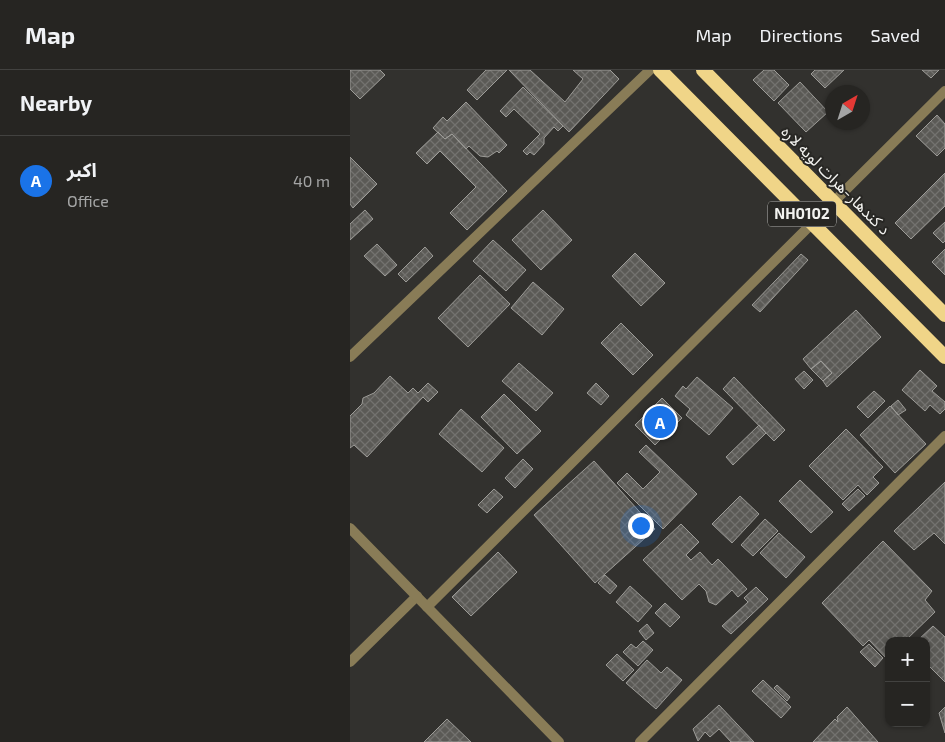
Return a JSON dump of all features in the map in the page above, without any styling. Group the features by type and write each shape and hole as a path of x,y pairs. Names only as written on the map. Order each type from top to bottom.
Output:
{"highway":[{"name":"NH0102","path":"660,70 945,357"},
{"name":"د کندهار-هرات لويه لاره","path":"703,70 945,315"}],"street":[{"path":"350,357 650,70"},
{"path":"427,607 945,91"},
{"path":"640,742 945,436"},
{"path":"350,528 560,742"},
{"path":"350,662 417,596"}],"building":[{"path":"350,70 380,70 385,75 360,99 350,89"},
{"path":"486,70 507,70 477,100 467,90"},
{"path":"509,70 530,70 565,102 583,79 573,70 610,70 619,79 569,132"},
{"path":"764,70 774,70 789,85 774,101 753,80"},
{"path":"815,70 844,70 828,85 825,85 825,88 811,74"},
{"path":"922,70 939,70 931,78"},
{"path":"800,82 825,109 825,115 806,132 778,103"},
{"path":"523,87 563,126 558,131 554,127 544,138 544,144 534,155 530,152 527,155 523,151 540,134 514,109 506,117 500,111"},
{"path":"466,102 507,145 499,153 497,151 488,157 480,156 469,146 466,149 452,134 445,139 433,128 443,117 447,121"},
{"path":"937,115 945,124 945,148 937,156 916,136"},
{"path":"438,132 445,139 452,134 507,191 467,230 450,213 476,187 440,151 427,164 416,153"},
{"path":"350,157 377,184 353,208 350,204"},
{"path":"945,173 945,206 911,239 895,223"},
{"path":"365,210 373,219 350,240 350,224"},
{"path":"543,210 572,240 541,270 512,240"},
{"path":"945,222 945,241 943,243 933,233"},
{"path":"493,240 526,270 506,291 473,261"},
{"path":"377,244 397,265 385,276 364,256"},
{"path":"425,247 433,256 406,282 398,274"},
{"path":"945,249 945,275 932,262"},
{"path":"635,253 665,283 641,306 612,276"},
{"path":"801,254 808,260 760,312 752,305"},
{"path":"480,275 510,304 468,347 438,318"},
{"path":"533,282 564,309 542,335 511,308"},
{"path":"856,310 881,337 827,387 823,381 832,373 821,361 811,369 803,359"},
{"path":"621,323 653,355 633,375 601,343"},
{"path":"821,361 832,373 823,381 811,369"},
{"path":"519,363 553,393 536,411 502,381"},
{"path":"920,370 937,386 932,391 945,402 945,409 940,414 930,405 925,411 902,390"},
{"path":"804,371 813,380 804,389 795,379"},
{"path":"390,376 408,393 413,388 418,393 428,383 438,392 428,402 423,397 367,457 354,445 350,448 350,416 362,404 363,398 374,393"},
{"path":"697,377 733,408 709,435 686,415 690,409 675,396 683,386 686,389"},
{"path":"734,377 785,430 774,441 723,389"},
{"path":"596,383 609,396 601,405 587,393"},
{"path":"874,391 885,401 868,418 857,407"},
{"path":"504,394 541,431 517,454 481,417"},
{"path":"662,398 682,418 655,445 635,425"},
{"path":"898,400 906,410 898,415 891,406"},
{"path":"890,406 926,444 895,473 860,435"},
{"path":"461,409 504,448 482,472 439,434"},
{"path":"759,425 766,433 733,465 726,457"},
{"path":"846,429 883,467 873,477 879,483 867,495 858,485 843,500 809,466"},
{"path":"646,445 697,494 663,529 617,483 627,473 643,489 660,472 639,452"},
{"path":"523,459 533,469 515,488 505,478"},
{"path":"594,461 655,529 595,583 534,515"},
{"path":"800,480 833,512 811,533 779,501"},
{"path":"945,482 945,544 934,533 914,550 894,531"},
{"path":"494,489 503,497 487,513 478,505"},
{"path":"858,489 865,496 849,511 842,504"},
{"path":"740,496 759,514 732,543 712,524"},
{"path":"765,519 778,531 753,556 741,545"},
{"path":"681,524 699,542 686,555 691,560 700,552 712,565 718,559 747,589 738,597 732,590 716,605 709,602 706,591 699,584 682,600 643,560"},
{"path":"779,533 805,557 786,578 760,553"},
{"path":"883,541 932,591 925,600 935,612 909,637 885,637 885,657 869,640 863,646 822,603"},
{"path":"498,552 517,572 471,616 452,597"},
{"path":"605,575 617,586 610,594 598,583"},
{"path":"630,586 652,606 638,622 616,602"},
{"path":"756,587 768,599 731,634 722,626 748,602 744,598"},
{"path":"665,603 680,617 670,627 655,613"},
{"path":"647,624 654,633 646,640 639,631"},
{"path":"933,626 945,637 945,682 930,667 930,637 921,637"},
{"path":"643,641 653,650 638,666 623,652 631,644 636,648"},
{"path":"869,644 883,658 875,667 860,652"},
{"path":"617,654 634,670 623,681 606,665"},
{"path":"647,660 661,673 667,667 682,680 656,709 626,683"},
{"path":"763,680 791,707 781,718 752,691"},
{"path":"777,685 790,697 787,701 774,688"},
{"path":"719,705 754,742 731,742 719,729 710,737 705,732 698,741 693,729"},
{"path":"847,707 878,742 813,742 835,719 838,722 837,717"},
{"path":"945,707 945,733 939,713"},
{"path":"447,719 471,742 424,742"}],"place":[{"name":"اکبر","path":"660,422"}]}
